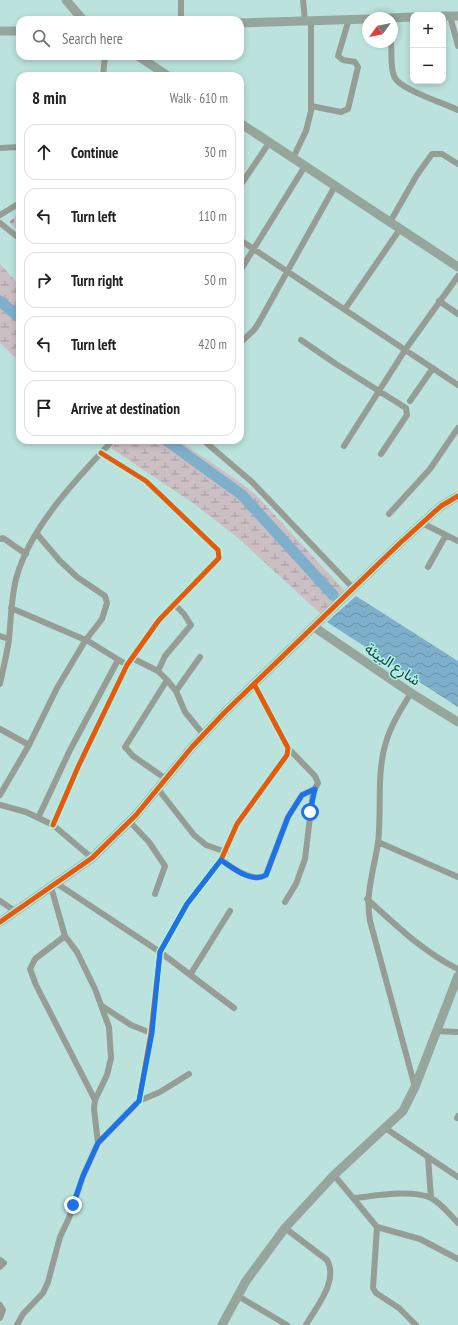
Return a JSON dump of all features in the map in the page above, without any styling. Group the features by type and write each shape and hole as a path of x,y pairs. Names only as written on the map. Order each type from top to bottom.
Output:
{"street":[{"path":"66,0 80,16"},
{"path":"181,0 181,16"},
{"path":"293,158 306,131 312,106 308,21 303,0"},
{"path":"450,16 458,46"},
{"path":"398,18 410,17"},
{"path":"312,106 341,112 348,109 358,67 355,62 343,60 338,56 349,19"},
{"path":"244,22 362,19"},
{"path":"0,31 16,32"},
{"path":"391,48 393,74 397,81 418,93 458,110"},
{"path":"103,72 105,60"},
{"path":"144,60 162,72"},
{"path":"244,127 458,267"},
{"path":"244,180 269,143"},
{"path":"0,148 16,147"},
{"path":"390,222 417,175 432,154 442,154 458,164"},
{"path":"244,265 305,166"},
{"path":"244,339 254,330 289,271 335,186"},
{"path":"0,215 16,205"},
{"path":"0,223 16,236"},
{"path":"345,309 400,229"},
{"path":"244,243 289,271 458,385"},
{"path":"344,446 405,350 458,276"},
{"path":"439,301 458,314"},
{"path":"300,340 403,405 407,412 381,454"},
{"path":"410,401 433,368"},
{"path":"389,514 430,470 458,428"},
{"path":"0,684 9,639 11,608 16,579 26,554 60,499 85,469 109,444"},
{"path":"208,444 252,482 354,589"},
{"path":"53,825 78,767 127,665 153,627 214,564 219,558 220,554 146,480 101,453"},
{"path":"0,922 92,858 158,789 203,734 422,523 441,506 458,496"},
{"path":"422,523 458,541"},
{"path":"0,795 30,745 57,688 85,640 102,619 107,603 106,598 77,577 60,561 37,534"},
{"path":"428,567 446,535"},
{"path":"0,539 3,538 26,554"},
{"path":"158,671 165,656 191,625 184,614 174,604"},
{"path":"11,608 85,640 127,665"},
{"name":"شارع البيئة","path":"314,627 411,694 458,722"},
{"path":"0,636 9,639"},
{"path":"176,691 200,657"},
{"path":"132,658 158,671 168,680 176,691 185,712 203,734"},
{"path":"39,816 70,750 118,660"},
{"path":"166,779 133,756 124,747 168,680"},
{"path":"254,684 288,748 318,782 315,789 305,844 305,859 296,884 285,902"},
{"path":"411,694 394,722 385,744 382,760 378,842 367,900 370,921 415,1087"},
{"path":"0,729 30,745"},
{"path":"139,1101 152,1033 160,952 187,904 226,852 237,824 284,762 288,748"},
{"path":"158,789 194,835 206,845 226,852"},
{"path":"221,860 243,874 260,878 266,875 288,817 302,795 315,789"},
{"path":"0,805 39,816 53,825 92,858"},
{"path":"129,821 149,842 165,866 155,894"},
{"path":"378,842 458,878"},
{"path":"53,885 65,936 77,952 102,1006 109,1027 111,1058 107,1075 95,1100 94,1109 98,1143"},
{"path":"53,885 160,952 234,1008"},
{"path":"367,900 416,942 434,955 458,968"},
{"path":"1,902 15,911"},
{"path":"190,975 230,911"},
{"path":"65,936 39,955 31,964 30,969 36,985 95,1100"},
{"path":"222,1325 256,1265 285,1228 334,1175 403,1111 415,1087 458,976"},
{"path":"102,1006 131,1025 152,1033"},
{"path":"436,1031 458,1032"},
{"path":"17,1325 23,1314 43,1293 48,1282 60,1237 70,1218 83,1176 98,1143 139,1101 160,1092 189,1074"},
{"path":"385,1128 458,1177"},
{"path":"428,1157 431,1198"},
{"path":"334,1175 377,1227 420,1239 458,1259"},
{"path":"354,1198 417,1195 431,1198 458,1223"},
{"path":"377,1227 373,1288 378,1295 399,1308 416,1325"},
{"path":"285,1228 327,1260 329,1265 330,1283 306,1325"},
{"path":"0,1260 4,1263 0,1267"},
{"path":"238,1296 287,1325"},
{"path":"0,1305 3,1310 0,1318"}],"green space":[{"path":"16,216 16,229 9,222"},
{"path":"0,264 16,282 16,358 0,343"},
{"path":"115,444 184,444 255,494 344,590 321,614 238,538 193,503 111,448"}],"water":[{"path":"356,596 458,661 458,707 327,622"}],"waterway":[{"path":"0,301 16,315"},
{"path":"172,444 242,495 333,595"}],"cycle path":[{"path":"53,825 78,767 127,665 159,620 219,558 218,550 146,481 101,453"},
{"path":"0,922 92,858 136,815 192,747 225,712 400,543 441,506 458,496"},
{"path":"139,1101 151,1033 160,952 187,904 221,860 237,824 287,755 288,748 254,684"}],"route":[{"path":"73,1205 83,1176 98,1143 139,1101 142,1077 152,1033 160,952 187,904 203,886 221,860 243,874 252,877 264,877 268,872 284,825 297,800 302,795 315,789 313,792 310,812"}]}
